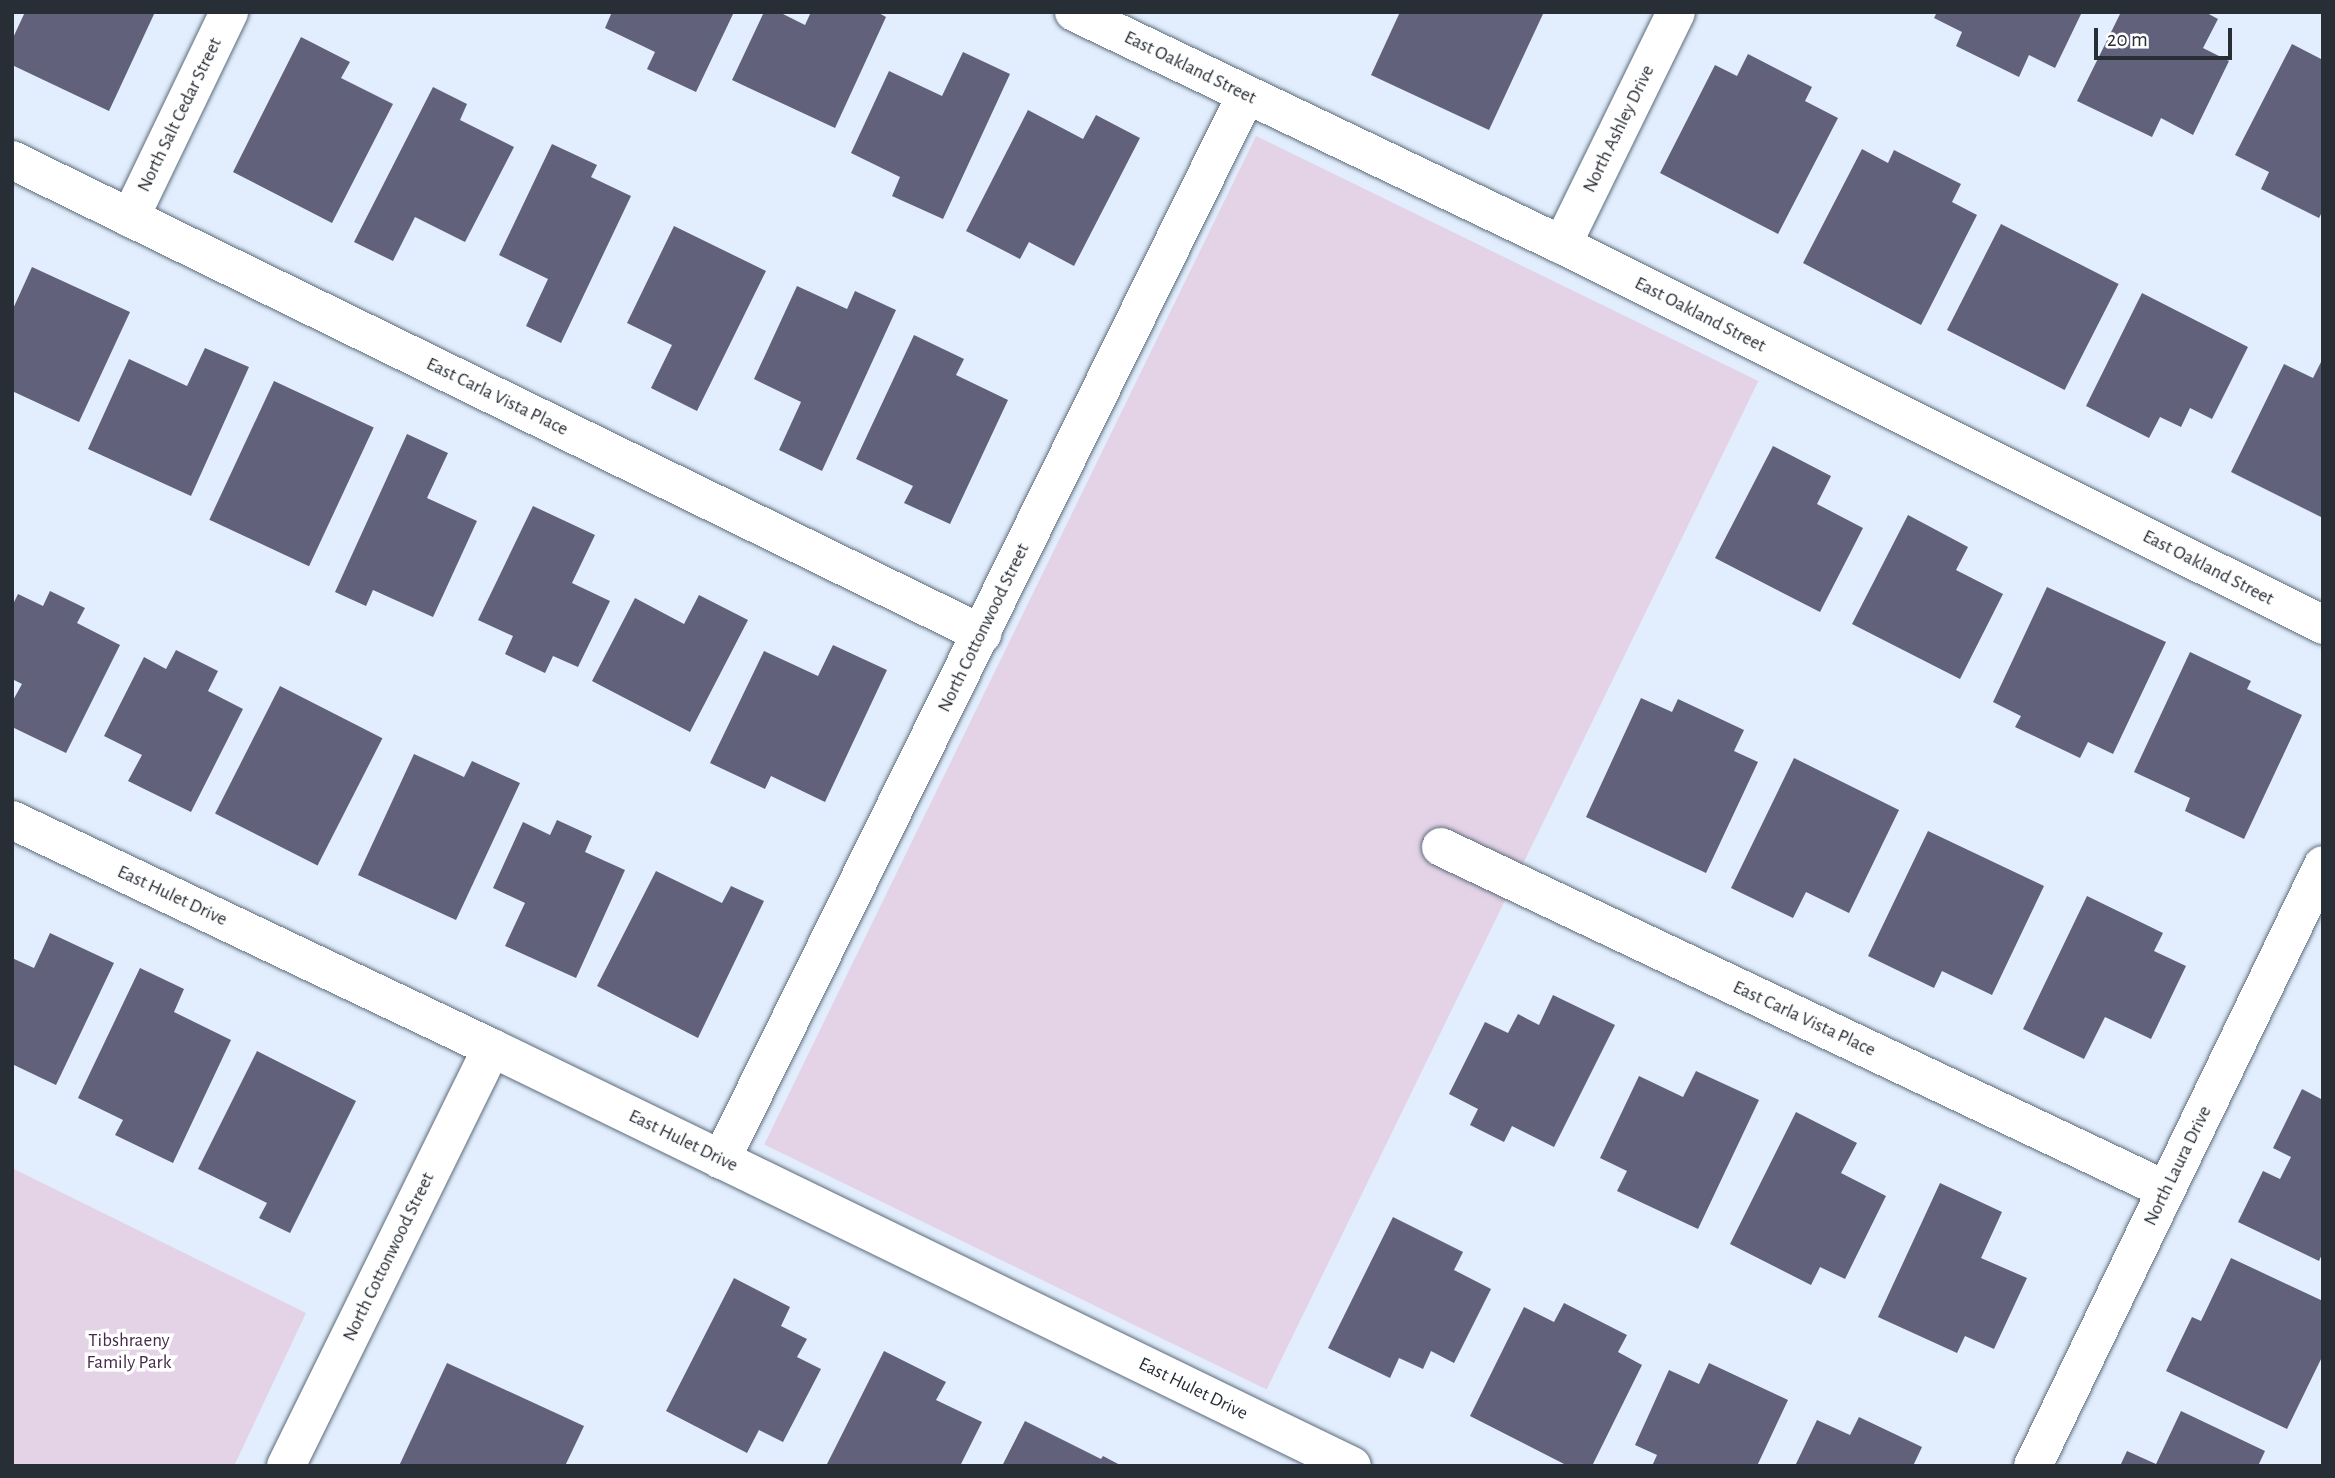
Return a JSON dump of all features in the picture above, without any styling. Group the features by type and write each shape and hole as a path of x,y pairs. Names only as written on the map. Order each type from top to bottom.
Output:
{"street":[{"name":"North Salt Cedar Street","path":"130,218 229,12"},
{"name":"East Oakland Street","path":"1074,12 1562,245 2323,625"},
{"name":"North Ashley Drive","path":"1562,245 1676,12"},
{"name":"North Cottonwood Street","path":"721,1160 1246,95"},
{"name":"East Carla Vista Place","path":"12,160 982,634"},
{"name":"East Hulet Drive","path":"12,820 492,1048 1352,1466"},
{"name":"East Carla Vista Place","path":"1441,847 2166,1190"},
{"name":"North Laura Drive","path":"2033,1466 2323,865"},
{"name":"North Cottonwood Street","path":"286,1466 492,1048"}],"green space":[{"path":"1256,136 1758,381 1267,1389 764,1144"},
{"name":"Tibshraeny Family Park","path":"12,1168 306,1313 234,1466 12,1466"}],"building":[{"path":"25,12 155,12 109,111 12,65 12,40"},
{"path":"612,12 734,12 696,92 647,69 655,52 605,28"},
{"path":"764,12 779,12 805,25 811,12 877,12 886,17 835,128 732,80"},
{"path":"1400,12 1543,14 1489,130 1371,75"},
{"path":"1937,12 2082,12 2055,68 2029,55 2019,77 1956,46 1962,32 1934,18"},
{"path":"2121,12 2205,12 2218,19 2203,48 2229,61 2193,135 2161,118 2152,137 2077,101"},
{"path":"301,37 350,62 341,78 393,104 332,223 233,172"},
{"path":"2292,44 2323,60 2323,210 2319,218 2261,189 2269,172 2235,155"},
{"path":"963,52 1010,74 943,219 892,196 900,177 851,153 889,71 942,96"},
{"path":"1748,54 1812,87 1805,101 1838,118 1778,234 1660,173 1715,65 1737,76"},
{"path":"433,87 467,104 460,120 514,147 465,242 415,217 393,261 354,242"},
{"path":"1028,110 1083,139 1096,115 1140,138 1074,266 1029,242 1020,259 966,231"},
{"path":"552,144 597,165 591,177 631,196 561,343 526,326 548,279 499,255"},
{"path":"1862,149 1888,163 1894,150 1961,184 1952,202 1977,215 1921,325 1803,263"},
{"path":"2001,224 2119,284 2065,390 1947,330"},
{"path":"674,226 766,271 697,411 651,388 672,345 627,323"},
{"path":"32,267 130,312 79,422 12,391 12,311"},
{"path":"797,286 847,309 855,291 896,310 822,471 779,450 801,402 754,379"},
{"path":"2142,293 2248,347 2212,419 2190,408 2181,427 2160,417 2149,438 2086,406"},
{"path":"914,335 964,359 956,375 1008,400 950,524 904,503 913,486 856,459"},
{"path":"205,348 249,367 191,496 88,449 129,359 187,386"},
{"path":"2323,358 2323,518 2231,472 2284,364 2313,378"},
{"path":"274,381 374,427 309,566 209,520"},
{"path":"407,434 448,453 427,498 477,521 433,617 373,590 366,606 335,592"},
{"path":"1773,446 1831,476 1817,504 1863,528 1820,612 1715,558"},
{"path":"533,506 595,535 572,583 610,601 578,667 553,656 545,673 505,654 513,636 478,620"},
{"path":"1908,515 1968,547 1956,570 2003,594 1960,679 1852,624"},
{"path":"2047,587 2166,642 2113,754 2088,742 2080,758 2015,727 2021,716 1993,702"},
{"path":"50,591 85,608 77,623 120,645 66,753 12,727 12,702 22,684 12,679 12,606 18,594 43,606"},
{"path":"699,595 748,620 690,732 592,681 635,598 684,624"},
{"path":"833,645 887,670 825,802 771,776 765,789 710,763 764,651 818,676"},
{"path":"176,650 218,671 208,691 243,709 191,812 128,781 142,755 104,736 144,657 166,669"},
{"path":"2190,652 2251,681 2247,689 2302,715 2244,839 2185,811 2190,798 2134,772"},
{"path":"280,686 382,738 318,866 215,813"},
{"path":"1641,698 1672,712 1678,699 1744,730 1734,751 1758,762 1706,873 1586,817"},
{"path":"414,754 464,777 472,761 520,783 456,920 358,875"},
{"path":"1794,758 1899,810 1849,913 1806,892 1793,918 1731,888"},
{"path":"557,820 592,836 585,852 625,870 576,978 505,946 525,903 493,888 523,822 550,835"},
{"path":"1928,831 2044,886 1992,995 1942,971 1934,988 1868,956"},
{"path":"656,871 722,903 731,886 764,901 698,1038 597,986"},
{"path":"2087,896 2163,933 2154,951 2186,966 2151,1039 2105,1017 2084,1059 2023,1029"},
{"path":"50,933 114,963 56,1085 12,1064 12,958 34,968"},
{"path":"140,968 184,989 174,1012 231,1040 173,1163 115,1135 123,1120 78,1098"},
{"path":"1553,995 1615,1025 1554,1147 1512,1126 1504,1142 1470,1125 1478,1109 1449,1094 1485,1022 1508,1033 1518,1014 1539,1025"},
{"path":"257,1051 356,1101 290,1233 259,1218 267,1203 198,1169"},
{"path":"1696,1071 1759,1100 1698,1229 1617,1191 1627,1171 1600,1158 1639,1076 1683,1097"},
{"path":"2302,1089 2323,1100 2323,1252 2319,1261 2238,1222 2263,1171 2280,1179 2291,1157 2273,1148"},
{"path":"1796,1112 1857,1143 1841,1173 1886,1196 1845,1279 1820,1267 1811,1285 1730,1244"},
{"path":"1940,1183 2002,1212 1981,1258 2027,1278 1994,1349 1965,1336 1957,1353 1878,1317"},
{"path":"1393,1217 1463,1252 1454,1270 1491,1289 1454,1363 1431,1351 1423,1369 1399,1358 1390,1378 1328,1348"},
{"path":"2231,1258 2323,1301 2323,1355 2287,1429 2166,1371 2192,1317 2201,1321"},
{"path":"734,1278 790,1307 781,1326 807,1339 797,1357 821,1369 783,1442 759,1430 747,1453 666,1411"},
{"path":"1564,1303 1627,1335 1618,1352 1642,1365 1592,1466 1568,1466 1470,1416 1524,1307 1554,1322"},
{"path":"884,1351 946,1382 936,1400 982,1422 960,1466 826,1466"},
{"path":"447,1363 584,1426 565,1466 399,1466"},
{"path":"1709,1363 1788,1400 1757,1466 1652,1466 1657,1455 1635,1445 1669,1370 1699,1384"},
{"path":"2181,1411 2265,1451 2258,1466 2120,1466 2127,1451 2156,1464"},
{"path":"1859,1417 1922,1447 1913,1466 1795,1466 1817,1420 1850,1435"},
{"path":"1025,1421 1101,1459 1103,1456 1122,1466 1002,1466"}]}
